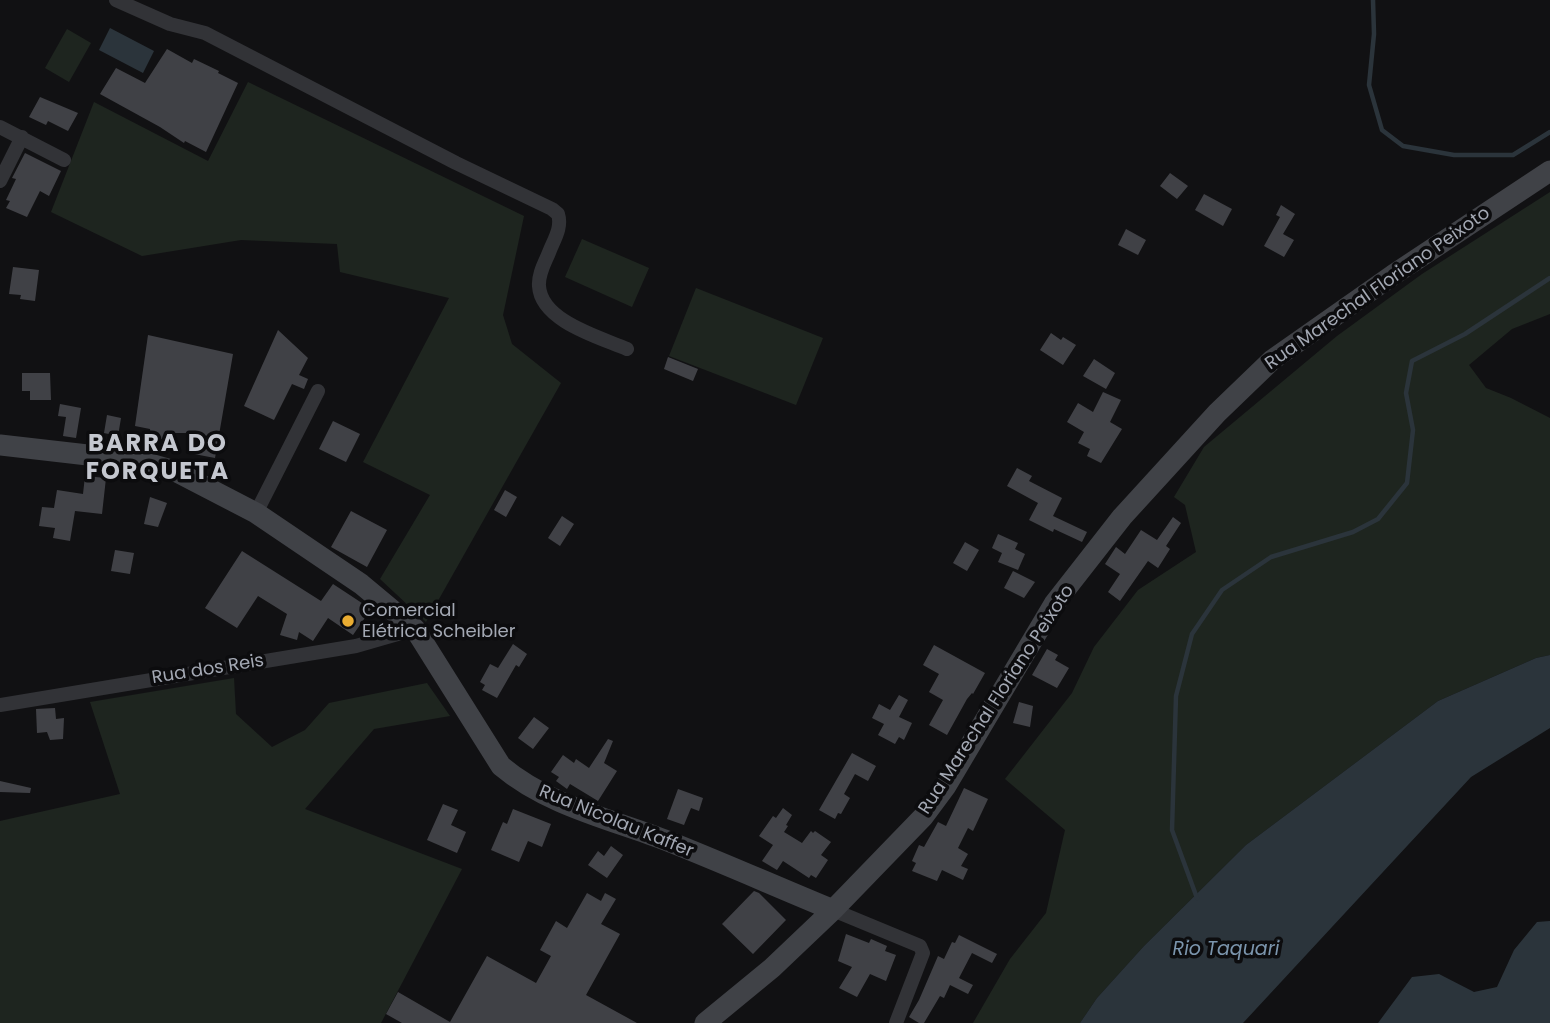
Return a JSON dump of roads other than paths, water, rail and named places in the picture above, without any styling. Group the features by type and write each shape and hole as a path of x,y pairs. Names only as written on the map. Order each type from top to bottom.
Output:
{"main road":[{"name":"Rua Marechal Floriano Peixoto","path":"705,1023 772,968 923,817 946,786 1054,604 1122,517 1217,414 1272,360 1393,275 1550,172"},
{"name":"Rua Nicolau Kaffer","path":"0,446 140,461 175,471 256,513 361,584 415,629 501,766 517,779 540,794 668,842 832,910"}],"street":[{"path":"116,0 170,23 205,33 456,163 552,209 558,214 559,227 541,272 541,298 547,309 560,318 627,349"},
{"path":"0,127 64,160"},
{"path":"0,181 22,137"},
{"path":"256,513 318,391"},
{"name":"Rua dos Reis","path":"0,705 356,646 415,629"},
{"name":"Rua Nicolau Kaffer","path":"832,910 920,946 923,953 896,1023"}],"water":[{"path":"110,28 154,51 143,73 99,50"},
{"name":"Rio Taquari","path":"1550,655 1550,728 1471,777 1243,1023 1080,1023 1097,998 1144,946 1246,845 1438,701 1536,658"},
{"path":"1550,921 1550,1023 1378,1023 1412,977 1439,974 1474,992 1497,987 1514,950 1537,922"}],"waterway":[{"path":"1373,0 1374,34 1369,85 1382,130 1403,146 1454,155 1513,155 1550,132"},
{"path":"1197,898 1172,830 1176,696 1192,634 1222,590 1271,557 1353,532 1378,519 1407,483 1413,430 1406,393 1412,361 1465,334 1550,278"}],"place":[{"name":"Comercial Elétrica Scheibler","path":"348,621"}],"district":[{"name":"BARRA DO FORQUETA","path":"158,459"}]}
